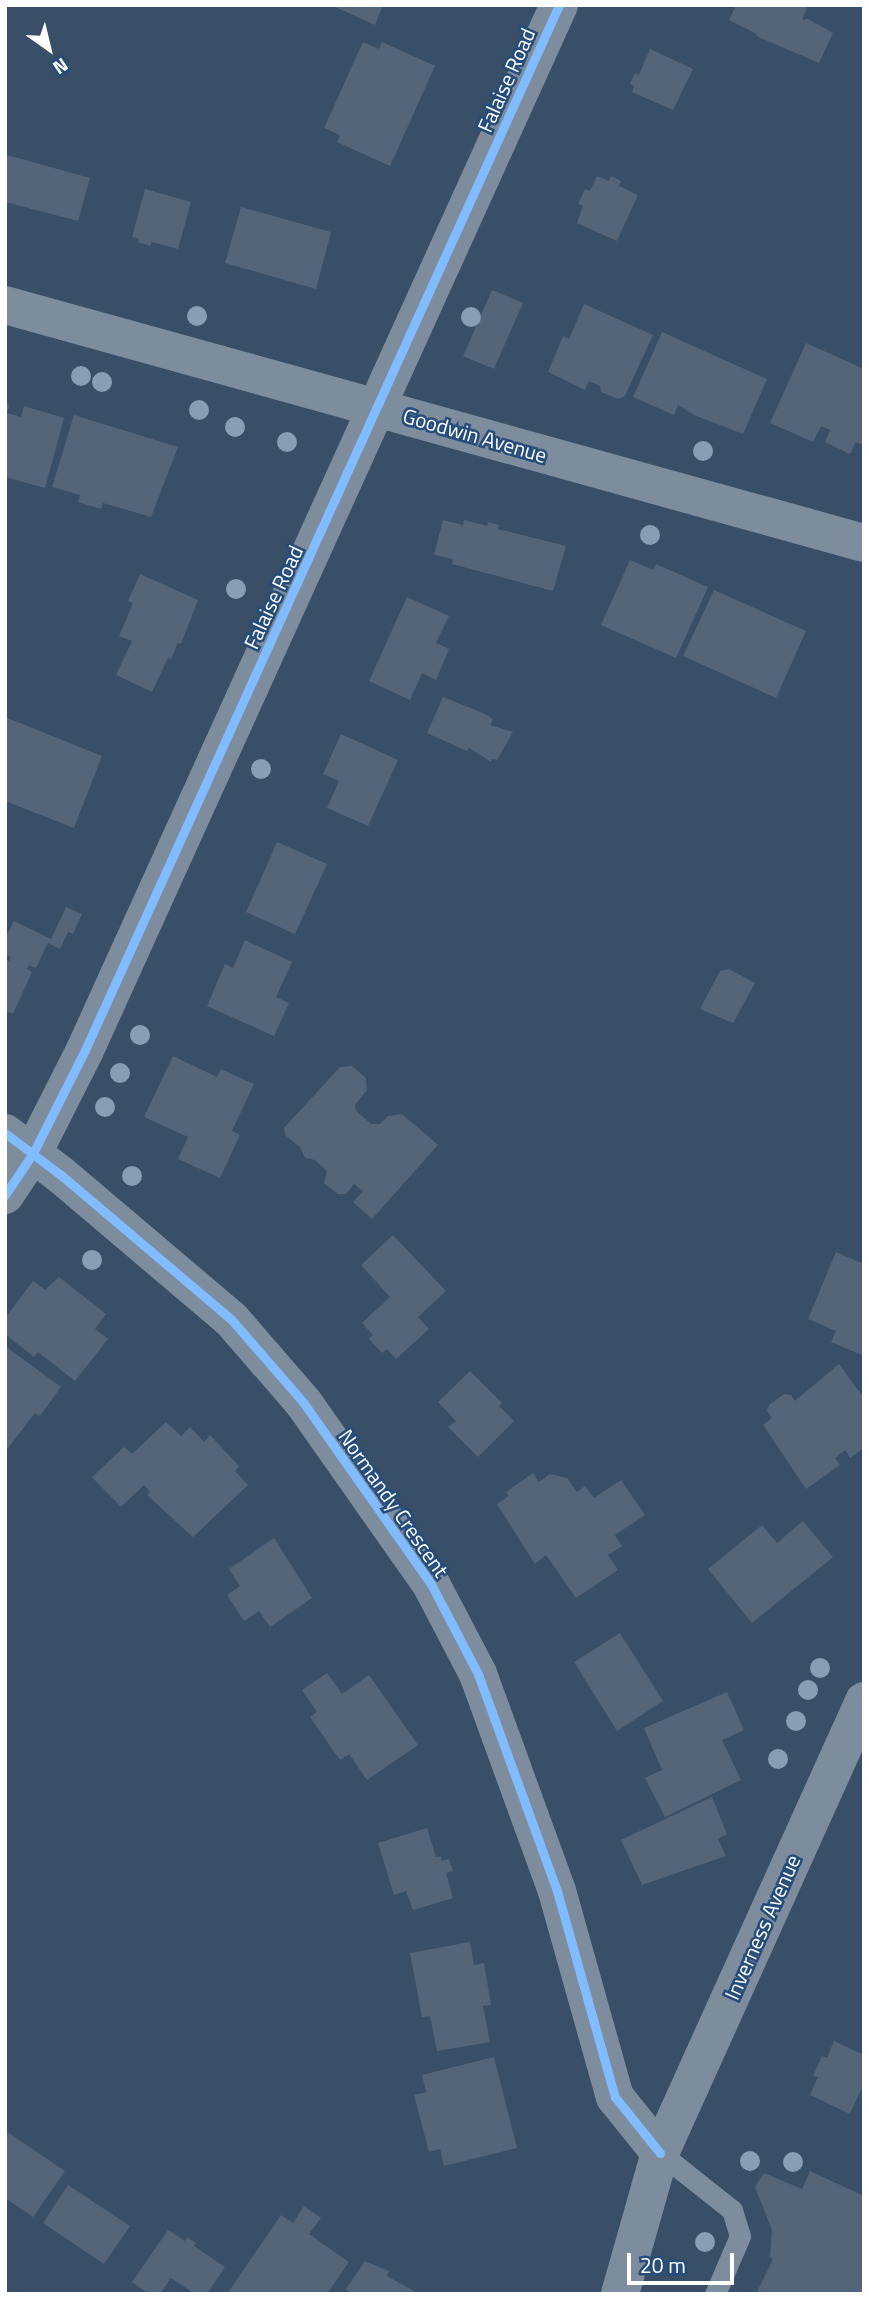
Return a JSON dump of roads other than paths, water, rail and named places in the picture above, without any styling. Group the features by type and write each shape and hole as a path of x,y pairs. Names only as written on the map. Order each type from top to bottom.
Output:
{"street":[{"name":"Falaise Road","path":"5,1195 19,1143 85,1050 559,5"},
{"name":"Goodwin Avenue","path":"5,306 864,543"},
{"name":"Normandy Crescent","path":"19,1143 230,1319 303,1402 431,1584 478,1674 557,1891 615,2097 660,2153"},
{"name":"Inverness Avenue","path":"660,2153 864,1701"},
{"path":"620,2294 660,2153"}],"lane":[{"path":"660,2153 732,2210 740,2236 715,2294"}]}
